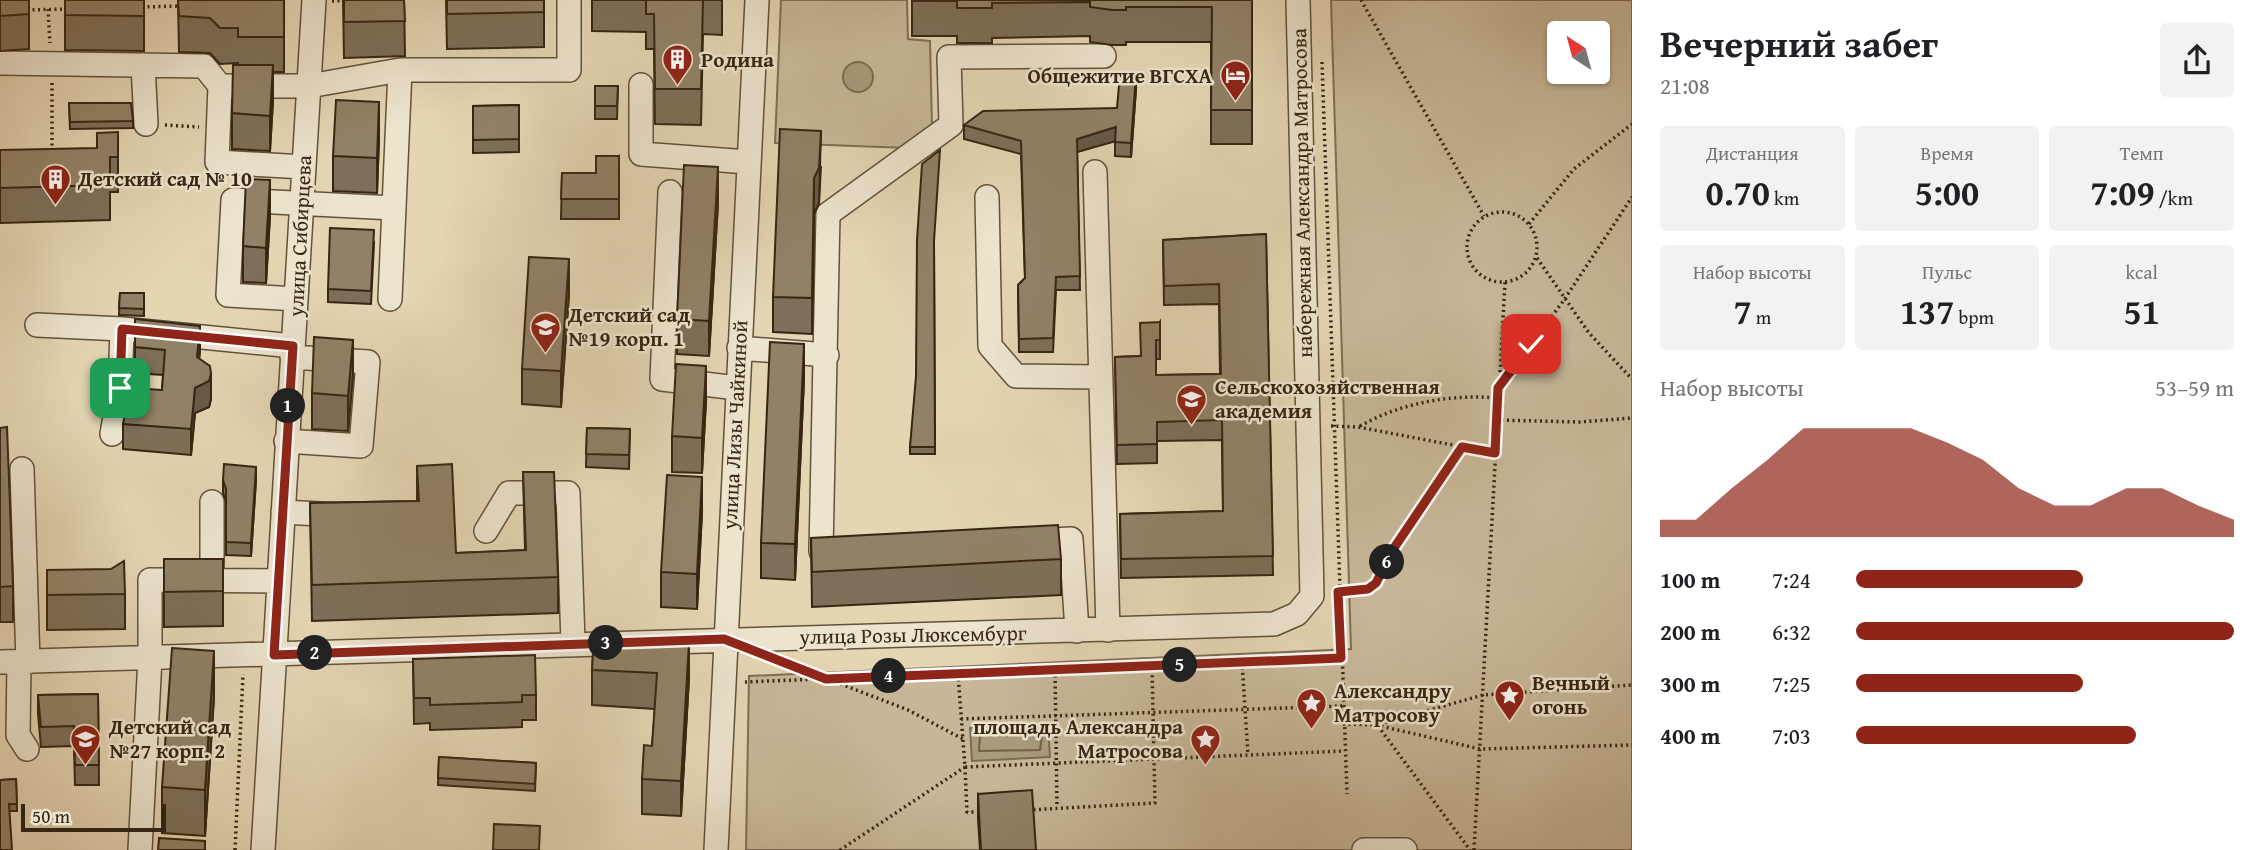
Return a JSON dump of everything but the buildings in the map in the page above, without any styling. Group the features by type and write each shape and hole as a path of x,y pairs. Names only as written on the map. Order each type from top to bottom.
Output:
{"street":[{"path":"220,86 309,86 400,70 569,70 569,0"},
{"name":"улица Лизы Чайкиной","path":"716,850 724,639 757,0"},
{"name":"набережная Александра Матросова","path":"1298,0 1312,596"},
{"name":"улица Сибирцева","path":"263,850 309,86 322,1"},
{"path":"863,549 821,551 828,214 951,125 949,57 1104,56"},
{"path":"0,63 204,66 220,86 217,162 304,167"},
{"path":"143,65 146,124"},
{"path":"390,299 400,70"},
{"path":"641,85 641,154 748,162"},
{"path":"1095,172 1108,630"},
{"path":"670,192 662,379 737,388"},
{"path":"987,197 990,346 1016,376 1099,377"},
{"path":"296,299 228,295 233,200 394,208"},
{"path":"37,325 122,329 368,362 361,446 286,441"},
{"path":"112,433 120,388 122,329"},
{"path":"740,348 827,355"},
{"path":"120,388 146,391"},
{"path":"22,469 26,592 16,662 18,735 27,749"},
{"path":"486,531 509,493 568,493 573,643"},
{"path":"212,502 212,580"},
{"path":"283,512 356,516"},
{"path":"1002,542 1071,538 1077,631"},
{"path":"140,850 150,659 150,580 279,581"},
{"path":"26,592 50,591"},
{"name":"улица Розы Люксембург","path":"16,662 573,643 1274,624 1297,614 1312,596"},
{"path":"1364,850 1405,850"}],"path":[{"path":"322,1 349,0"},
{"path":"1361,0 1484,216"},
{"path":"130,7 185,6"},
{"path":"48,9 52,150"},
{"path":"24,10 75,9"},
{"path":"1322,55 1338,592 1347,794"},
{"path":"146,124 219,128"},
{"path":"1529,224 1574,169 1632,124"},
{"path":"1498,388 1564,300 1632,197"},
{"path":"1497,211 1511,212 1529,224 1537,243 1536,258 1520,277 1505,282 1480,275 1470,262 1466,246 1471,229 1484,216 1497,211"},
{"path":"1536,258 1589,333 1632,379"},
{"path":"1472,850 1480,749 1505,282"},
{"path":"1359,427 1385,412 1417,404 1467,395 1497,398"},
{"path":"1496,420 1578,422 1632,418"},
{"path":"1334,426 1359,427 1495,453"},
{"path":"1338,592 1368,589 1376,583 1392,551 1462,447"},
{"path":"235,850 243,656"},
{"path":"723,683 1341,658"},
{"path":"775,659 908,710 963,739"},
{"path":"1242,662 1248,755"},
{"path":"1018,810 1155,803 1152,666"},
{"path":"1055,670 1057,808"},
{"path":"958,674 967,813 993,811"},
{"path":"1377,725 1483,695 1632,685"},
{"path":"961,719 1343,706"},
{"path":"1343,724 1377,725 1480,749 1632,745"},
{"path":"1377,725 1472,850"},
{"path":"840,850 965,767 1345,751"}],"shaded area":[{"path":"781,0 907,0 908,39 930,41 932,126 908,148 775,143"},
{"path":"1331,0 1632,0 1632,850 746,850 749,676 1351,649"}],"water":[{"path":"858,62 864,63 872,71 872,83 864,91 858,92 852,91 844,83 843,77 844,71 852,63"},
{"path":"1048,725 1050,757 972,761 970,728"}],"place":[{"name":"Родина","path":"678,87"},
{"name":"Общежитие ВГСХА","path":"1235,103"},
{"name":"Детский сад № 10","path":"55,206"},
{"name":"Детский сад №19 корп. 1","path":"545,354"},
{"name":"Сельскохозяйственная академия","path":"1192,426"},
{"name":"Вечный огонь","path":"1509,722"},
{"name":"Александру Матросову","path":"1311,730"},
{"name":"Детский сад №27 корп. 2","path":"86,766"},
{"name":"площадь Александра Матросова","path":"1206,766"}],"route":[{"path":"120,388 122,329 293,346 274,655 724,639 826,679 1341,658 1338,592 1368,589 1376,583 1392,551 1462,447 1495,453 1498,388 1531,344"}]}
